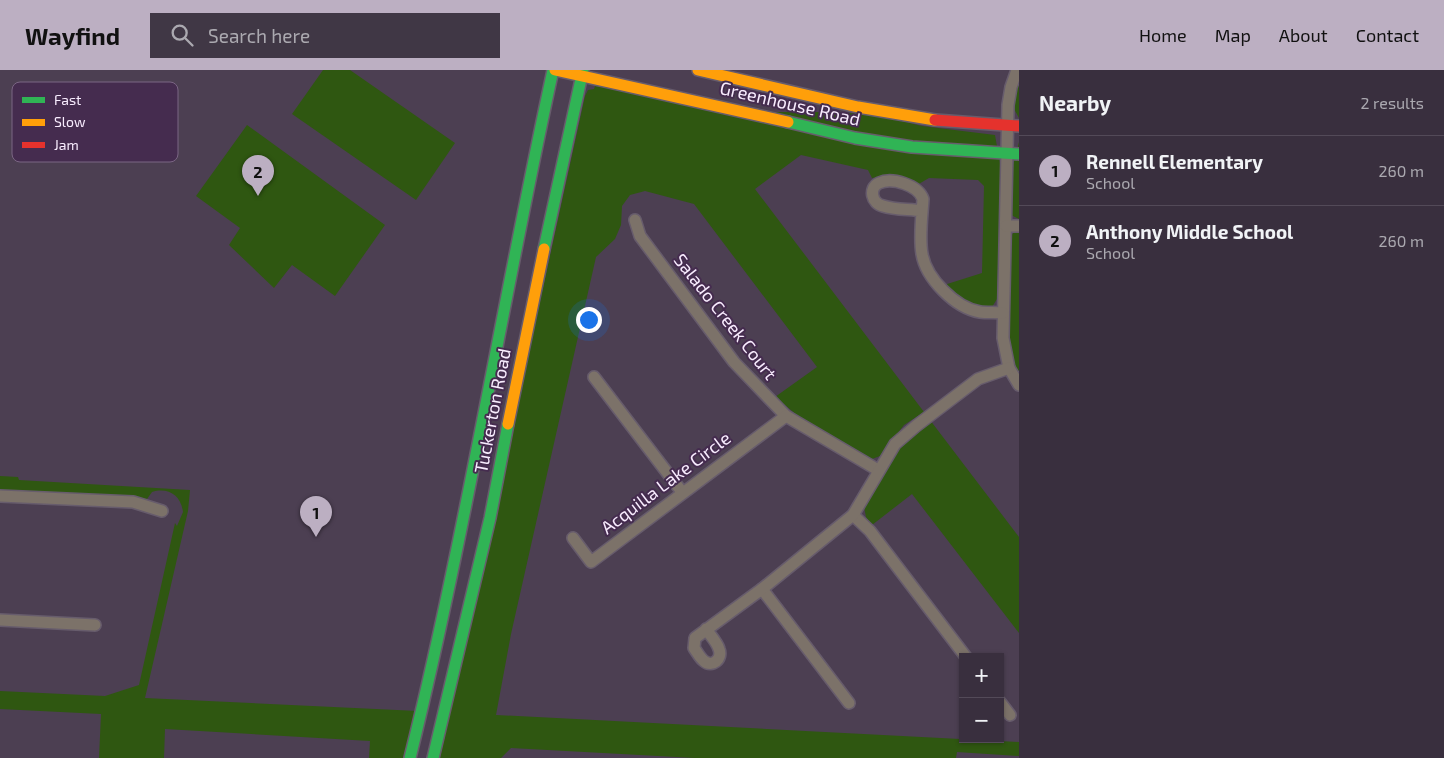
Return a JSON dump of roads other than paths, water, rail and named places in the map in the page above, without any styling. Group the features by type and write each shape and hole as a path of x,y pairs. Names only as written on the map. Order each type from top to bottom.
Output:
{"main road":[{"name":"Greenhouse Road","path":"554,70 582,73 855,138 912,147 1013,154"},
{"name":"Tuckerton Road","path":"410,758 432,670 520,220 554,70"},
{"name":"Greenhouse Road","path":"698,70 721,72 888,112 942,120 1014,126"},
{"name":"Tuckerton Road","path":"433,758 490,518 514,384 582,73"},
{"path":"432,670 452,675"}],"street":[{"path":"1017,70 1011,87 1014,126 1006,226 1003,338 1009,368 1019,385"},
{"path":"922,211 922,253 926,266 943,289 958,303 979,312 1003,313"},
{"name":"Salado Creek Court","path":"636,220 640,236 734,362 786,416 878,470"},
{"path":"1006,226 1019,226"},
{"path":"706,629 762,588 853,515 895,444 978,379 1009,368"},
{"path":"594,377 682,492"},
{"name":"Acquilla Lake Circle","path":"573,538 591,562 786,416"},
{"path":"0,496 133,502 162,511"},
{"path":"853,515 870,531 963,653"},
{"path":"762,588 849,703"},
{"path":"0,620 95,625"},
{"path":"1004,707 1010,715"}],"place":[{"name":"Anthony Middle School","path":"258,196"},
{"name":"Rennell Elementary","path":"316,537"}]}
